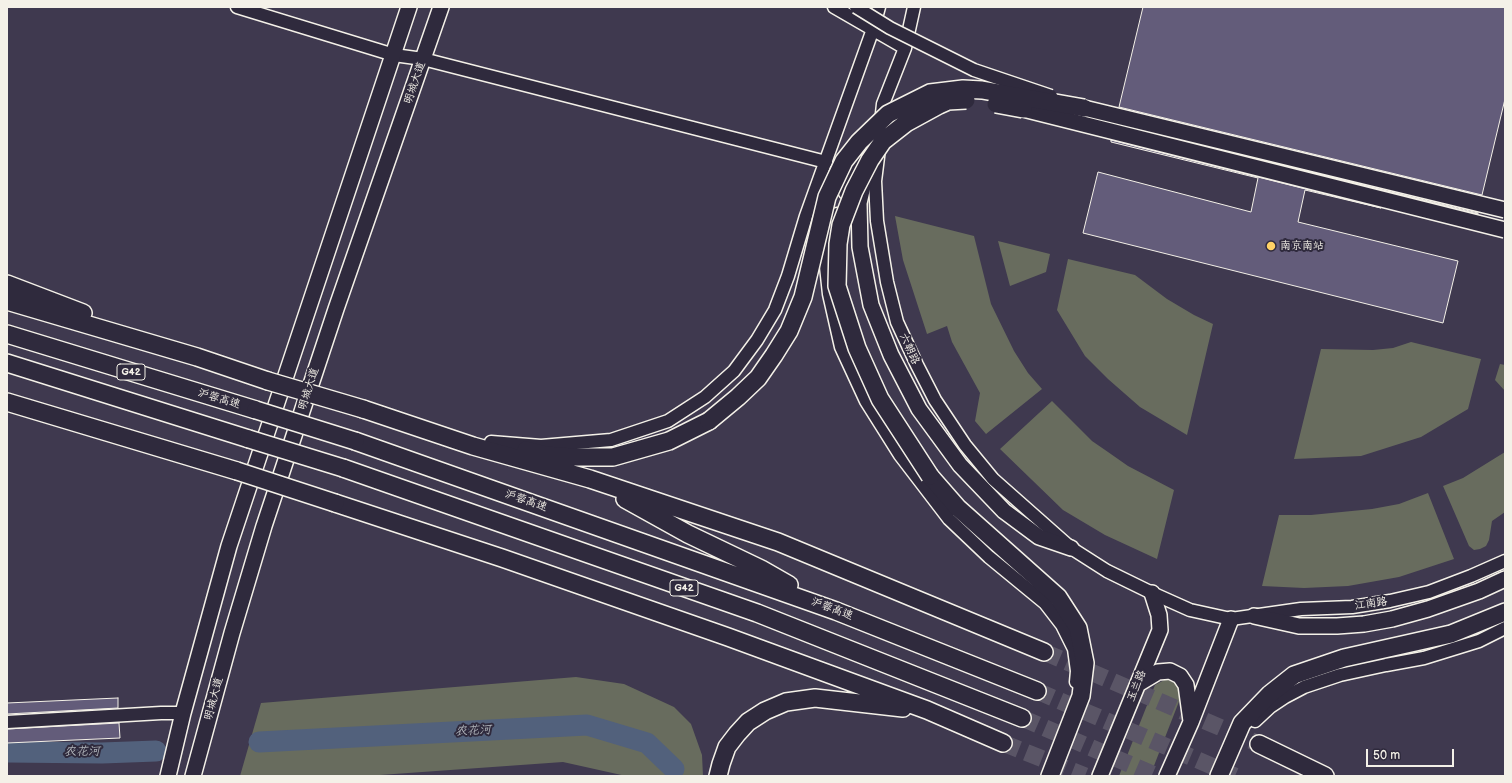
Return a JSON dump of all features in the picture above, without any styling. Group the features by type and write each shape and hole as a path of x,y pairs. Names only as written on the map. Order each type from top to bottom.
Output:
{"highway":[{"path":"368,411 438,427 491,442 546,455 574,458 613,456 669,441 709,421 758,378 774,355 789,331 803,297 827,197 844,161 859,142 888,114 930,93 964,89 982,90 1084,108"},
{"path":"964,89 930,105 906,123 883,141 870,160 854,191 841,225 838,244 837,286 857,348 880,399 930,476 958,508 1058,597 1078,628 1085,663 1081,696 1050,776"},
{"path":"982,90 1023,109"},
{"path":"906,123 948,101 973,100 1023,109"},
{"path":"7,284 197,357"},
{"path":"7,301 197,357 473,446 590,479 778,542 1044,652"},
{"name":"沪蓉高速","path":"7,334 355,441 836,611 1037,691"},
{"name":"G42","path":"7,362 343,468 757,613 1022,718"},
{"path":"7,402 237,471 502,558 705,629 927,710 1004,743"},
{"path":"590,479 688,534 761,569 836,611"},
{"path":"1219,776 1242,723 1270,694 1294,675 1344,658 1451,634 1505,612"},
{"path":"718,776 720,764 727,747 748,722 765,711 786,702 815,698 927,710"},
{"path":"1259,744 1325,776"}],"main road":[{"path":"168,776 183,713 229,546 409,7"},
{"name":"明城大道","path":"193,776 232,633 264,526 336,309 441,7"},
{"path":"1084,108 1505,210"},
{"path":"1023,109 1505,230"},
{"path":"870,160 859,204 860,247 871,305 891,356 919,409 960,465 1004,511 1039,537 1071,548"},
{"path":"1254,616 1299,626 1364,624 1392,619 1428,609 1479,591 1505,579"},
{"name":"玉兰路","path":"1100,776 1160,630 1159,615 1152,593"},
{"path":"1167,776 1191,722 1231,619"},
{"path":"1138,684 1158,672 1170,671 1180,676 1186,685 1191,722"}],"street":[{"path":"237,7 394,55 424,59 826,162"},
{"path":"834,7 905,48"},
{"path":"856,7 890,28 974,70 1084,108"},
{"path":"491,442 541,446 611,440 668,421 705,397 734,371 757,340 775,310 788,276 806,216 873,29 879,7"},
{"name":"六朝路","path":"914,7 905,48 883,104 875,181 877,221 887,282 896,322 934,400 965,445 993,479 1071,548 1107,570 1190,610 1231,619"},
{"path":"883,104 861,153 828,239 825,257 829,294 841,347 866,401 900,455 949,519 989,557 1045,603 1062,625 1074,649 1077,671 1075,699 1062,747"},
{"name":"江南路","path":"1231,619 1301,609 1352,607 1390,601 1436,589 1471,576 1505,560"},
{"path":"1226,759 1260,715 1285,697 1304,687 1340,675 1424,658 1479,641 1505,628"},
{"path":"7,722 183,713"}],"green space":[{"path":"895,216 974,236 991,304 1014,351 1028,373 1042,389 986,434 975,421 980,393 952,342 947,326 927,334 903,260"},
{"path":"998,241 1050,254 1046,272 1010,286"},
{"path":"1068,259 1135,275 1167,299 1213,324 1187,435 1140,407 1108,379 1085,356 1057,310"},
{"path":"1411,342 1481,359 1468,409 1421,437 1361,456 1294,459 1321,349 1373,350 1393,348"},
{"path":"1500,364 1505,365 1505,391 1495,380"},
{"path":"1052,401 1092,441 1128,466 1174,490 1157,559 1105,535 1063,510 1000,449"},
{"path":"1505,452 1505,512 1492,521 1489,540 1486,546 1474,550 1469,546 1443,486 1463,478"},
{"path":"1428,493 1454,559 1399,577 1348,586 1304,588 1262,586 1279,515 1311,515 1372,509 1399,504"},
{"path":"576,677 624,684 674,707 691,724 702,755 703,776 626,776 563,762 366,776 240,776 261,703"},
{"path":"1166,679 1178,685 1181,691 1180,699 1150,776 1119,776 1155,685"}],"building":[{"path":"1143,7 1505,7 1505,99 1482,195 1119,107"},
{"path":"1111,140 1381,208 1305,190 1298,222 1458,261 1443,323 1083,233 1098,172 1251,212 1258,178 1111,142"},
{"path":"1338,179 1478,213 1478,214"},
{"path":"118,698 118,708 7,714 7,703"},
{"path":"119,723 120,738 7,743 7,729"}],"waterway":[{"name":"农花河","path":"259,742 587,725 647,743 674,769"},
{"name":"农花河","path":"7,752 102,753 156,751"}],"tunnel":[{"path":"1044,652 1259,744"},
{"path":"1037,691 1235,776"},
{"path":"1022,718 1157,776"},
{"path":"1003,743 1085,776"}],"place":[{"name":"南京南站","path":"1271,246"}]}
